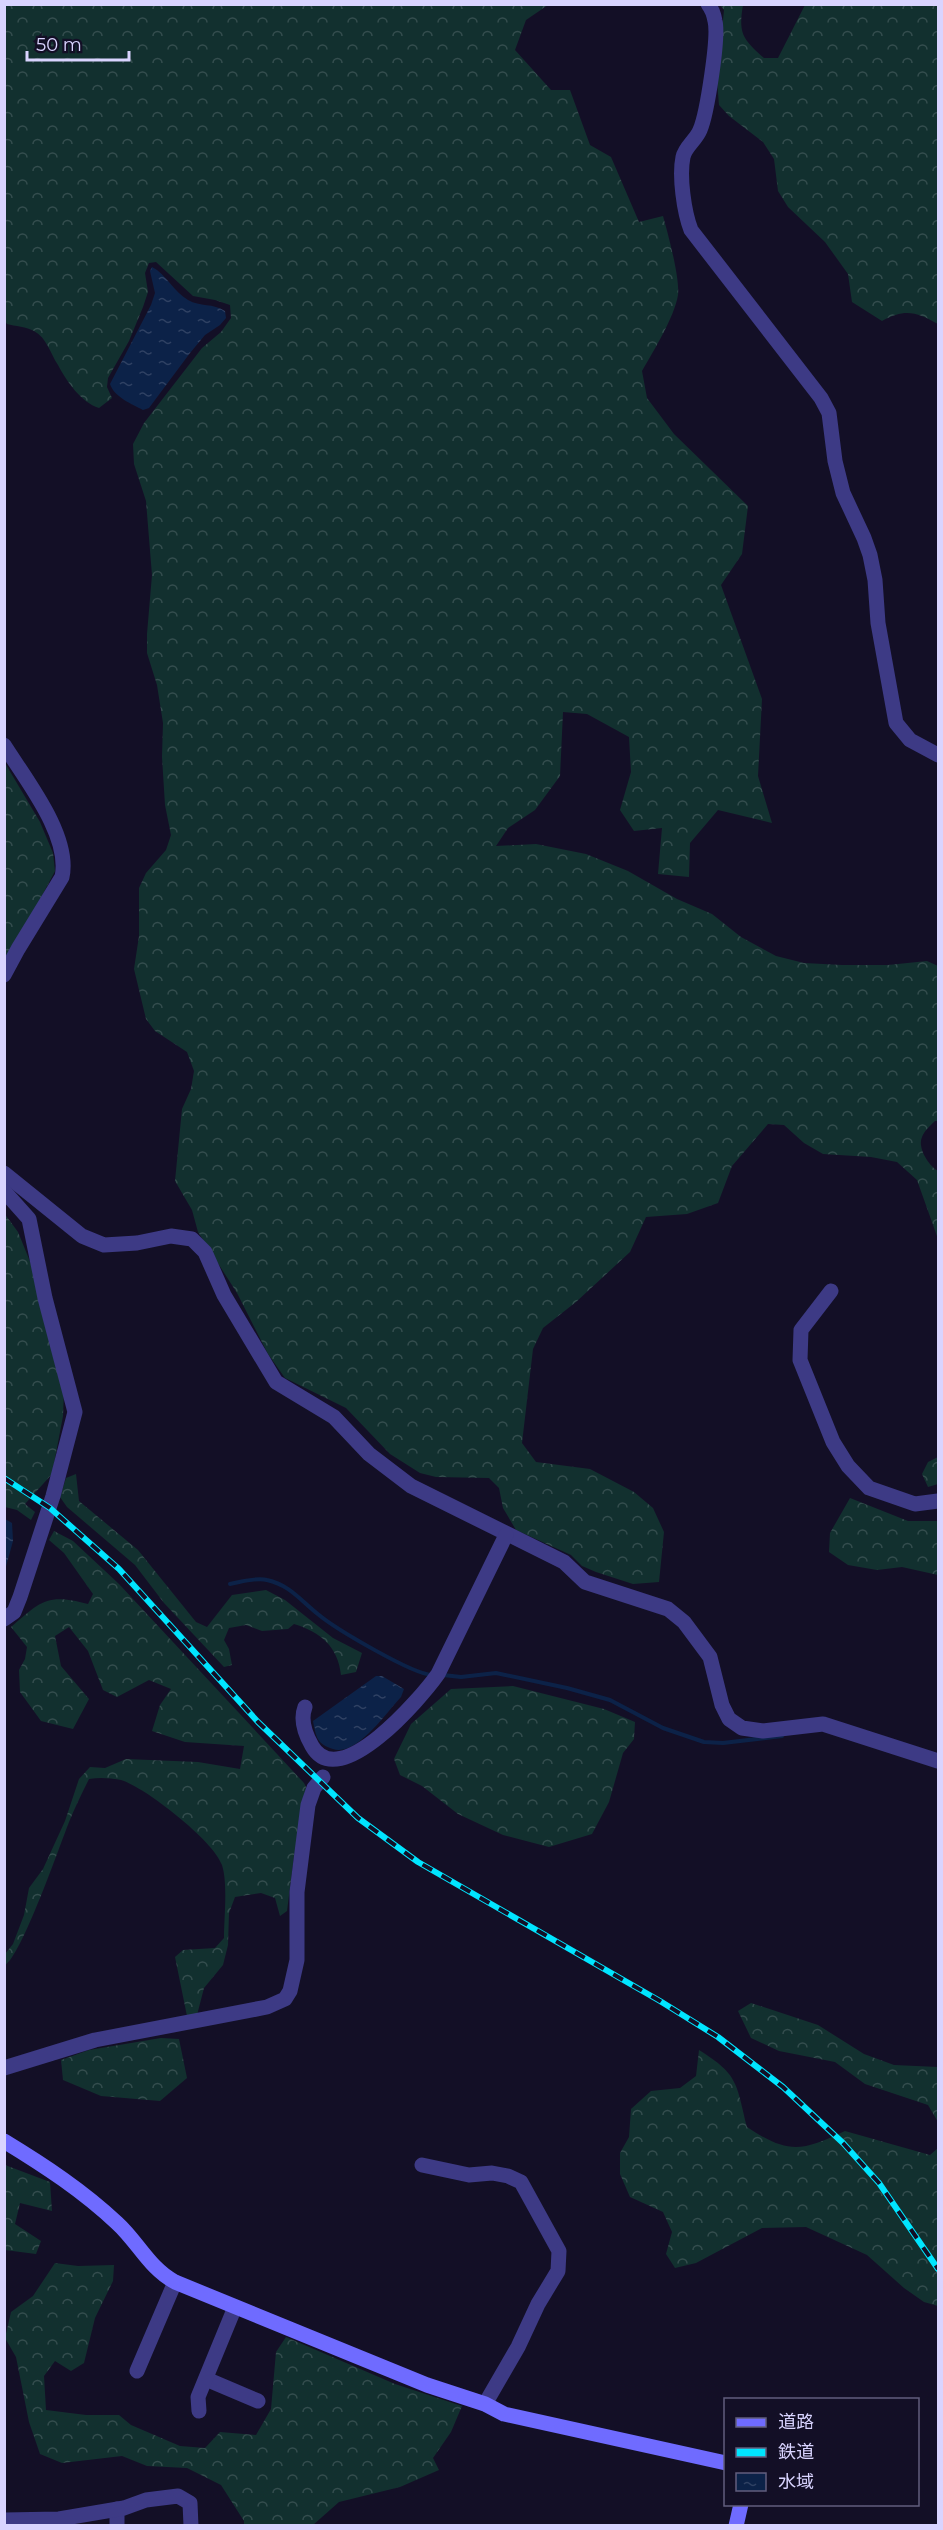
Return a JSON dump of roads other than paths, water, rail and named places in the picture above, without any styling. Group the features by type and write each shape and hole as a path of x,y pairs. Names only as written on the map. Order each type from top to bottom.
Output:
{"main road":[{"path":"4,2141 61,2176 94,2202 132,2236 154,2268 175,2282 427,2385 485,2404 504,2414 724,2463"},
{"path":"736,2526 741,2506"}],"street":[{"path":"708,4 716,23 713,61 705,115 700,132 683,156 686,216 691,230 821,398 829,413 835,460 843,493 870,555 875,580 875,604 896,723 910,740 939,755"},
{"path":"4,745 58,834 64,867 62,878 51,898 4,975"},
{"path":"4,1173 82,1236 104,1245 137,1243 171,1236 192,1239 205,1252 224,1295 276,1382 284,1389 334,1417 369,1454 411,1486 564,1562 585,1582 668,1609 684,1622 710,1657 722,1705 729,1719 742,1728 763,1731 823,1724 939,1761"},
{"path":"4,1191 29,1219 45,1298 75,1412 73,1428 54,1496 20,1597 14,1612 4,1619"},
{"path":"831,1291 801,1330 800,1360 833,1442 848,1466 869,1488 915,1504 939,1502"},
{"path":"4,2068 94,2040 267,2007 285,1999 290,1992 299,1948 297,1892 308,1805 314,1788 338,1760 362,1751 424,1693 438,1674 506,1535"},
{"path":"305,1707 303,1723 310,1744 318,1754 323,1777"},
{"path":"318,1754 338,1760"},
{"path":"422,2165 470,2175 492,2173 508,2176 521,2182 559,2251 558,2271 538,2304 519,2347 485,2404"},
{"path":"137,2371 175,2282"},
{"path":"199,2411 198,2397 236,2307"},
{"path":"206,2379 258,2401"},
{"path":"4,2520 59,2519 117,2510 146,2500 178,2496 190,2504 191,2526"},
{"path":"117,2510 117,2526"}],"water":[{"path":"152,267 162,274 183,297 225,311 226,318 205,335 149,408 143,410 115,393 110,384 151,305 155,293 150,271"},
{"path":"5,1519 12,1523 13,1541 5,1570"},
{"path":"376,1676 382,1676 404,1689 401,1697 379,1723 361,1740 342,1750 333,1749 320,1742 316,1736 313,1721"}],"waterway":[{"path":"230,1584 258,1579 275,1582 289,1590 328,1622 357,1640 408,1667 432,1675"},
{"path":"443,1675 461,1677 496,1673 567,1688 610,1700 663,1728 704,1742 723,1743 782,1736"}],"railway":[{"path":"4,1478 50,1508 119,1569 258,1722 358,1818 418,1862 660,2001 718,2037 783,2087 843,2143 879,2183 938,2269"}]}
